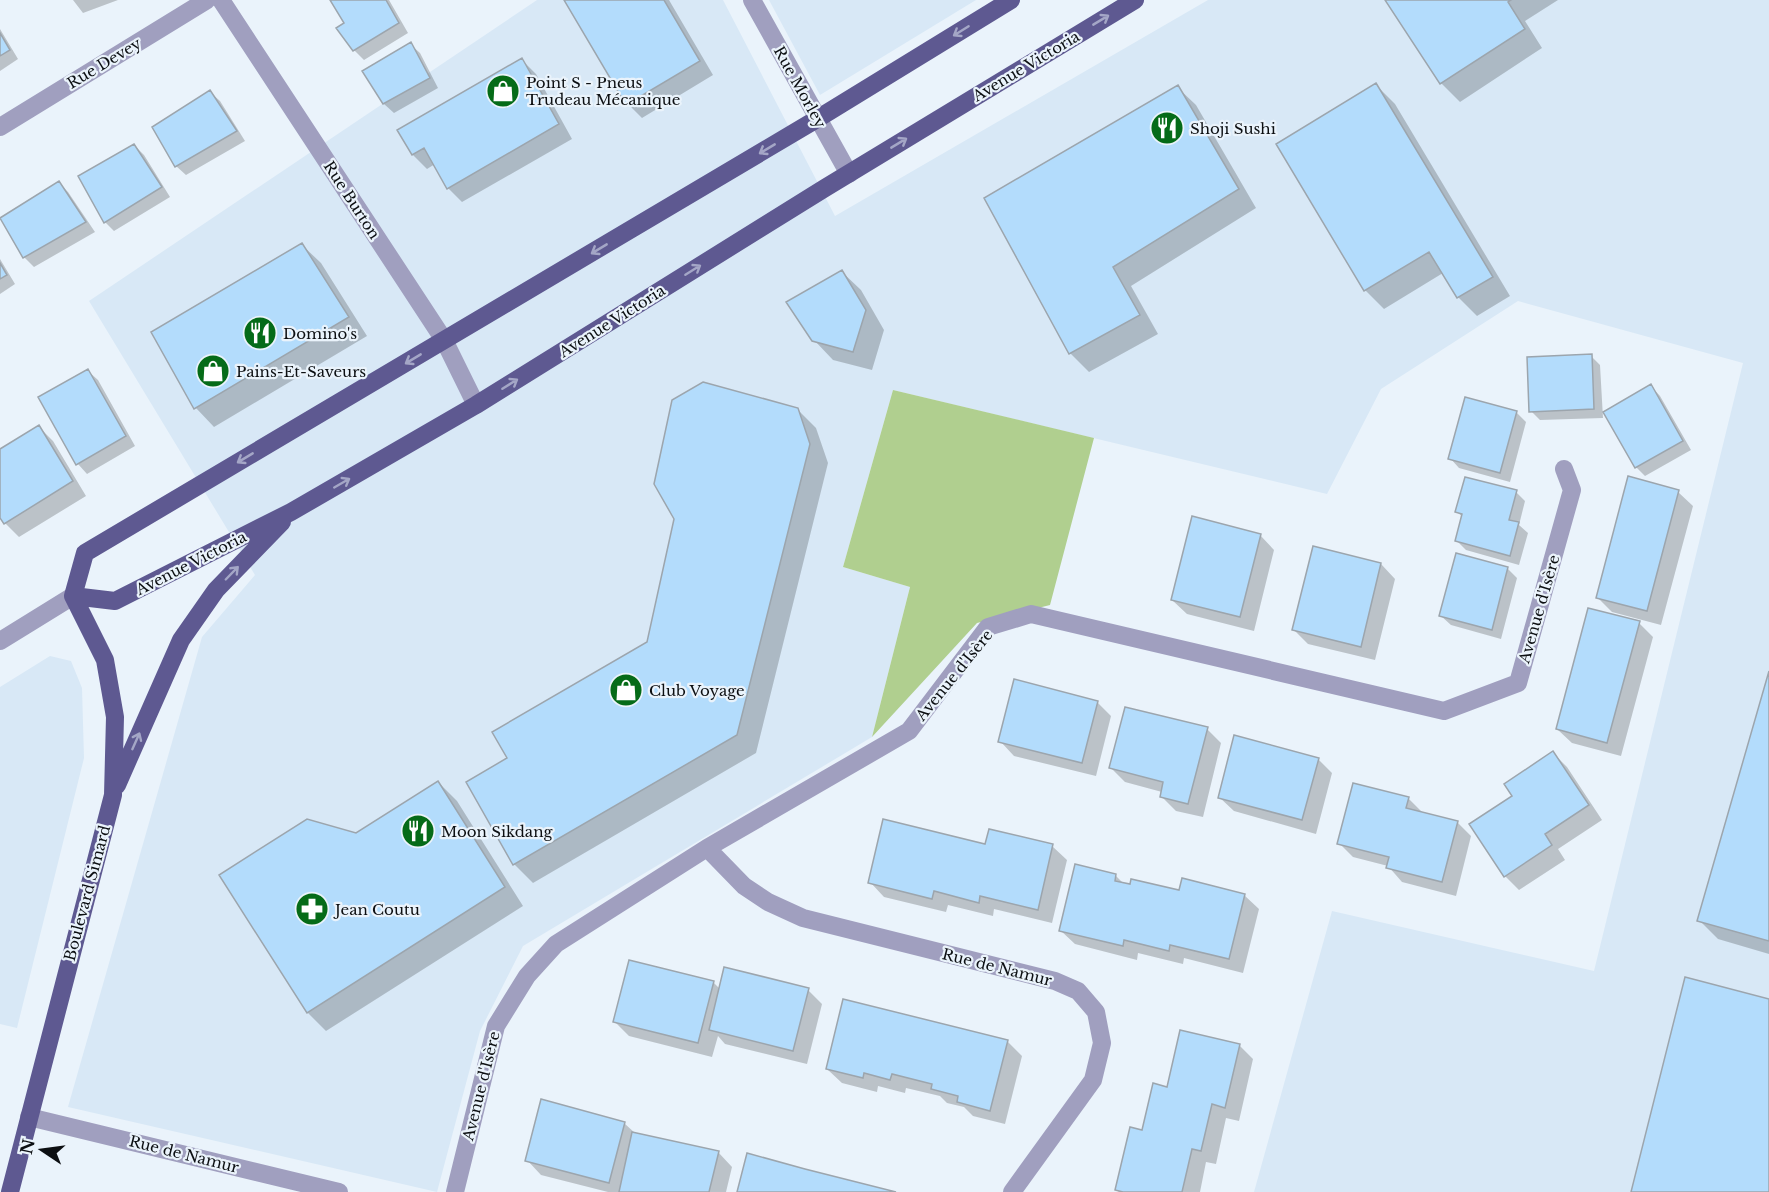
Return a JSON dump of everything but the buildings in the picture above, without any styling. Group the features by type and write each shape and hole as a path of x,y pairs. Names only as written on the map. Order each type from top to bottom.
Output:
{"main road":[{"path":"73,596 85,553 817,119 1011,0"},
{"name":"Avenue Victoria","path":"73,596 115,601 291,512 476,405 1135,0"},
{"path":"113,795 181,640 216,590 291,512"},
{"name":"Boulevard Simard","path":"10,1192 113,795 115,717 105,660 73,596"}],"street":[{"name":"Rue Devey","path":"0,127 207,0"},
{"name":"Rue Burton","path":"221,0 444,340 476,405"},
{"name":"Rue Morley","path":"752,0 849,174"},
{"name":"Avenue d'Isère","path":"455,1192 496,1026 526,976 556,944 707,848 909,731 988,627 1031,614 1444,711 1518,683 1572,490 1564,469"},
{"path":"0,641 73,596"},
{"name":"Rue de Namur","path":"707,848 744,886 768,902 803,918 1055,981 1078,991 1096,1012 1102,1043 1093,1080 1012,1192"},
{"name":"Rue de Namur","path":"29,1117 339,1192"}],"shaded area":[{"path":"537,0 723,0 835,216 1208,0 1769,0 1769,1192 1254,1192 1332,911 1594,971 1743,363 1518,301 1381,389 1327,494 893,390 843,567 910,587 872,737 523,946 480,1031 437,1192 68,1107 202,637 255,575 89,301"},
{"path":"769,0 976,0 820,95"},
{"path":"50,656 71,661 82,688 84,758 17,1028 0,1024 0,687"}],"green space":[{"path":"893,390 1094,438 1050,605 977,623 872,737 910,587 843,567"}],"place":[{"name":"Point S - Pneus Trudeau Mécanique","path":"503,91"},
{"name":"Shoji Sushi","path":"1167,128"},
{"name":"Domino's","path":"260,333"},
{"name":"Pains-Et-Saveurs","path":"213,371"},
{"name":"Club Voyage","path":"626,690"},
{"name":"Moon Sikdang","path":"418,831"},
{"name":"Jean Coutu","path":"312,909"}]}
